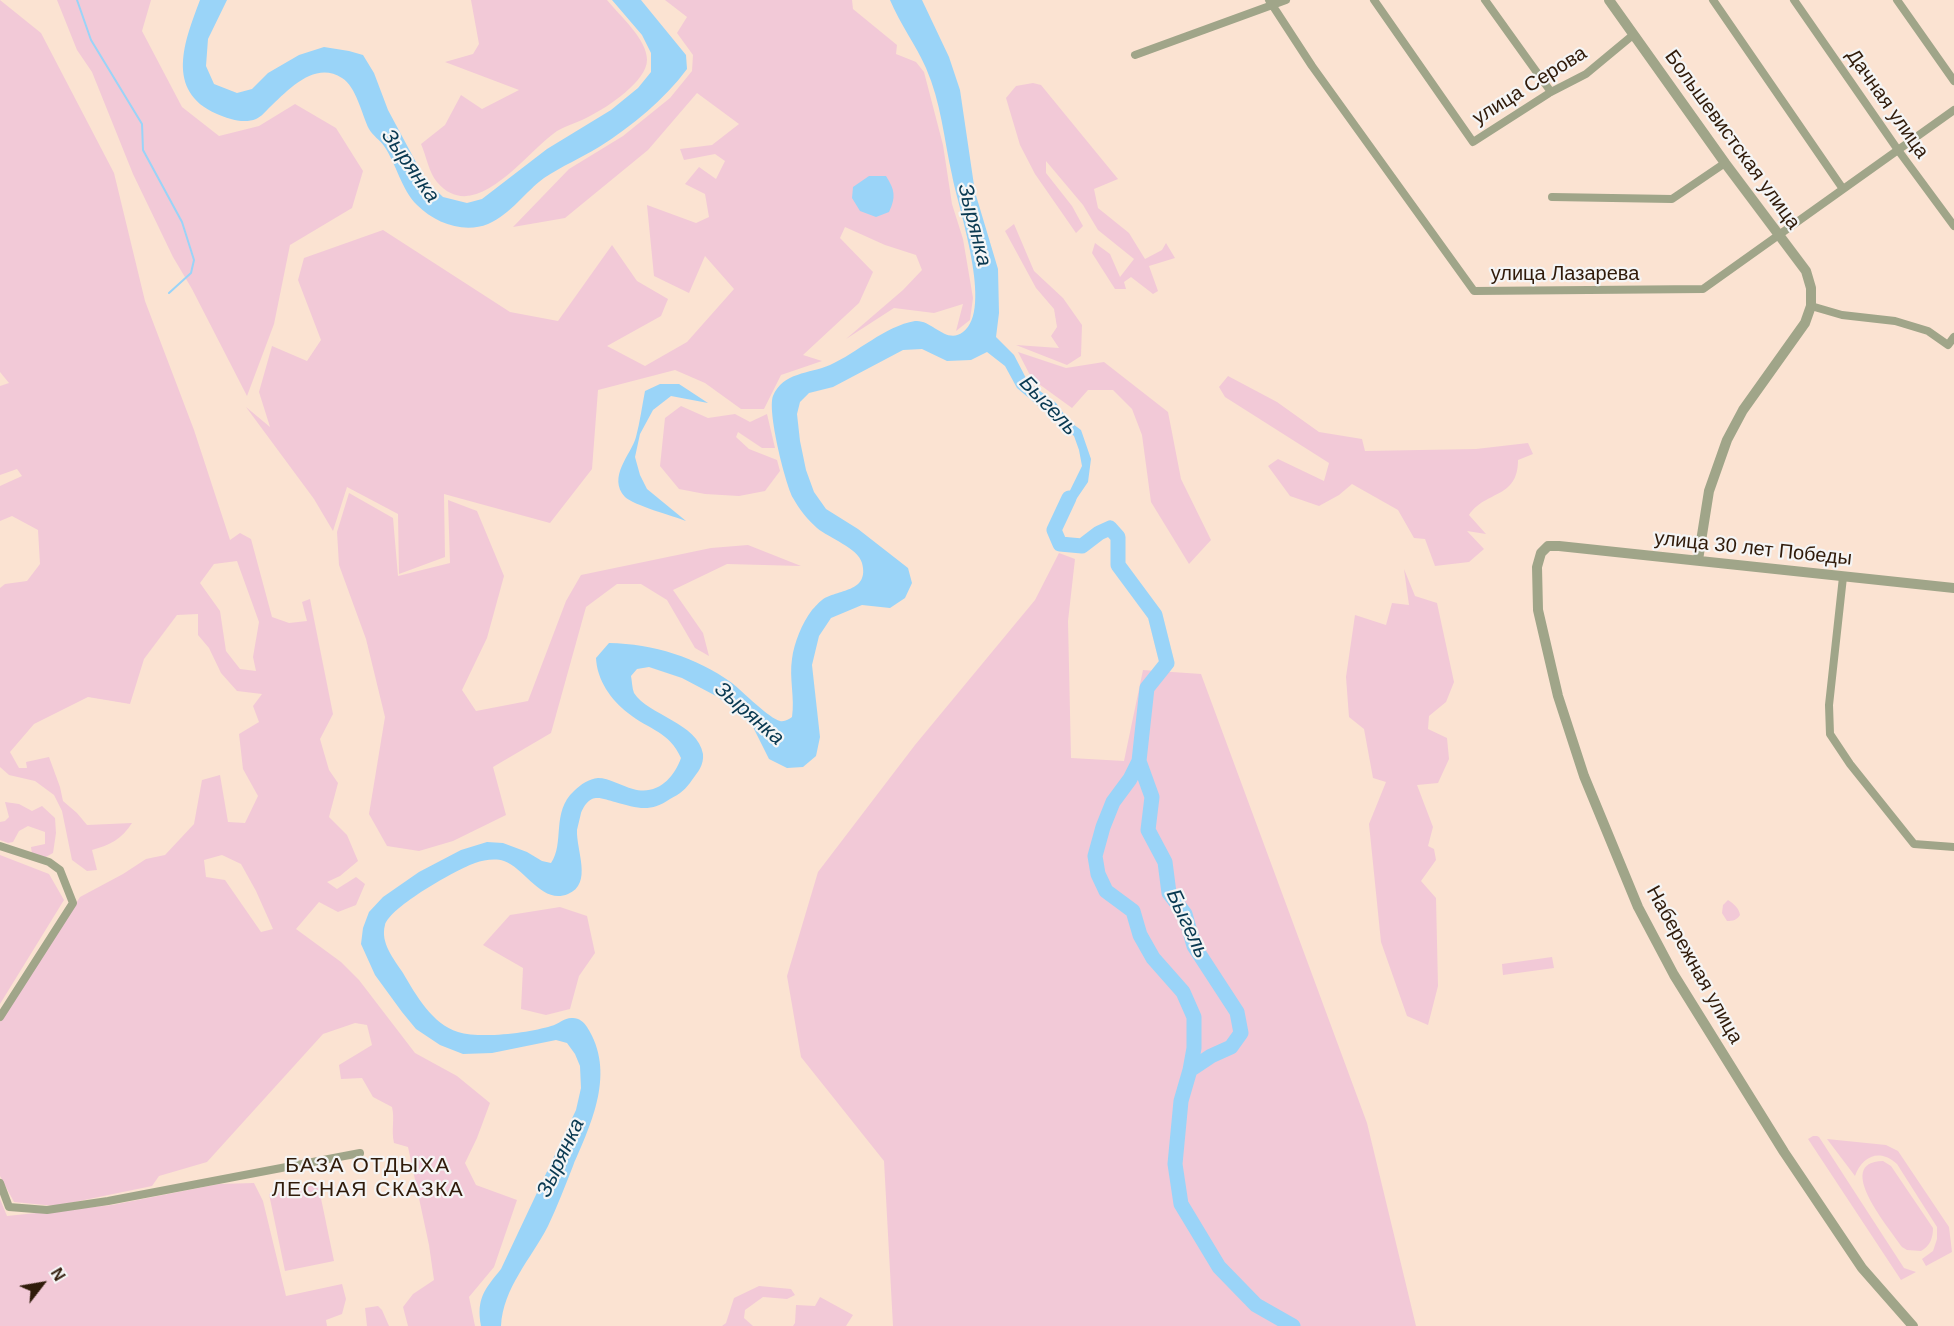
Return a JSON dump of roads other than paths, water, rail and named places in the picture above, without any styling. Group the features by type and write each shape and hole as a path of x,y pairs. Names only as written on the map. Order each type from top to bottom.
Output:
{"street":[{"path":"1135,55 1270,3 1286,0"},
{"name":"улица Серова","path":"1374,0 1473,142 1551,92 1586,74 1633,35"},
{"path":"1485,0 1551,92"},
{"name":"Большевистская улица","path":"1609,0 1725,164 1806,271 1811,288 1811,306"},
{"path":"1713,0 1843,189"},
{"name":"Дачная улица","path":"1794,0 1954,226"},
{"path":"1897,0 1954,81"},
{"name":"улица Лазарева","path":"1270,3 1312,66 1474,291 1703,289 1954,110"},
{"path":"1552,197 1672,199 1725,164"},
{"path":"1698,560 1709,491 1727,440 1743,410 1804,323 1811,306 1842,315 1895,321 1951,341"},
{"name":"улица 30 лет Победы","path":"1548,546 1954,588"},
{"name":"Набережная улица","path":"1548,546 1541,553 1537,567 1538,610 1558,696 1584,776 1638,907 1674,975 1790,1160 1863,1268 1913,1326"},
{"path":"1843,577 1829,705 1830,734 1850,764 1914,844 1954,847"},
{"path":"0,846 49,862 60,870 73,903 0,1017"},
{"path":"0,1183 9,1207 47,1210 108,1201 360,1153"}],"water":[{"name":"Зырянка","path":"200,0 227,0 208,39 206,66 214,84 237,93 252,89 268,73 299,55 324,47 363,55 374,73 388,110 426,181 443,197 467,203 482,199 547,149 611,110 638,88 651,72 651,53 642,35 612,0 641,0 686,55 687,69 658,102 635,121 599,147 544,178 504,215 479,227 460,227 432,217 412,199 388,153 369,129 351,87 342,78 332,73 312,75 303,79 256,119 241,121 226,118 200,104 190,92 184,78 183,63 189,31"},
{"name":"Зырянка","path":"890,0 922,0 949,57 960,90 975,192 998,269 999,313 996,337 1014,355 1028,382 1056,403 1069,421 1081,430 1091,459 1088,482 1062,520 1058,515 1082,466 1074,436 1017,388 1005,366 987,352 971,360 947,361 922,349 903,350 833,387 809,393 800,402 797,414 806,470 814,492 826,509 858,529 908,568 912,583 905,598 890,608 862,605 831,618 819,636 812,665 820,737 816,756 803,767 787,768 769,759 751,723 718,697 682,678 649,667 637,669 631,676 634,693 641,701 683,727 699,743 703,754 702,765 685,789 663,803 650,808 600,798 594,798 588,802 581,813 577,830 582,875 576,889 568,894 550,895 534,885 512,865 501,860 490,860 466,867 440,881 411,899 390,917 385,925 386,944 419,999 440,1023 458,1032 492,1035 530,1031 575,1018 584,1023 596,1044 600,1062 600,1079 598,1097 587,1132 551,1219 512,1286 501,1326 481,1326 480,1308 483,1294 501,1269 576,1110 581,1088 580,1066 567,1043 556,1040 492,1053 463,1054 440,1045 416,1029 375,975 361,944 363,928 369,912 383,897 419,872 461,850 487,842 503,843 551,863 557,846 560,818 567,799 588,781 602,778 633,789 650,790 657,788 669,778 681,758 676,749 664,736 622,708 602,682 596,658 609,643 658,649 689,659 732,683 775,719 784,721 792,717 792,659 802,627 808,615 821,601 857,585 863,573 862,563 855,553 817,528 793,498 782,463 772,416 773,396 777,388 790,378 830,365 882,334 904,324 921,321 945,334 957,335 963,332 972,320 975,303 975,281 971,258 935,94 922,59"},
{"path":"869,176 886,176 894,194 889,212 876,217 860,211 852,198 853,187"},
{"path":"660,384 679,384 708,403 671,396 653,410 640,434 635,457 647,489 686,521 629,500 620,489 618,482 622,466 636,437 645,391"}],"waterway":[{"path":"77,0 91,40 142,124 143,150 182,222 194,260 191,273 169,293"},
{"name":"Быгель","path":"1069,498 1054,530 1060,544 1082,546 1110,528 1118,537 1118,565 1155,615 1167,663 1147,688 1139,761 1152,797 1148,830 1165,862 1169,893 1185,914 1194,946 1237,1012 1241,1033 1231,1047 1211,1056 1190,1070 1181,1101 1175,1164 1181,1204 1219,1267 1256,1305 1293,1326"},
{"path":"1139,761 1130,779 1113,802 1095,856 1098,874 1106,891 1133,911 1140,935 1153,958 1183,992 1194,1017 1194,1048 1190,1070"}],"district":[{"name":"БАЗА ОТДЫХА ЛЕСНАЯ СКАЗКА","path":"368,1178"}]}
